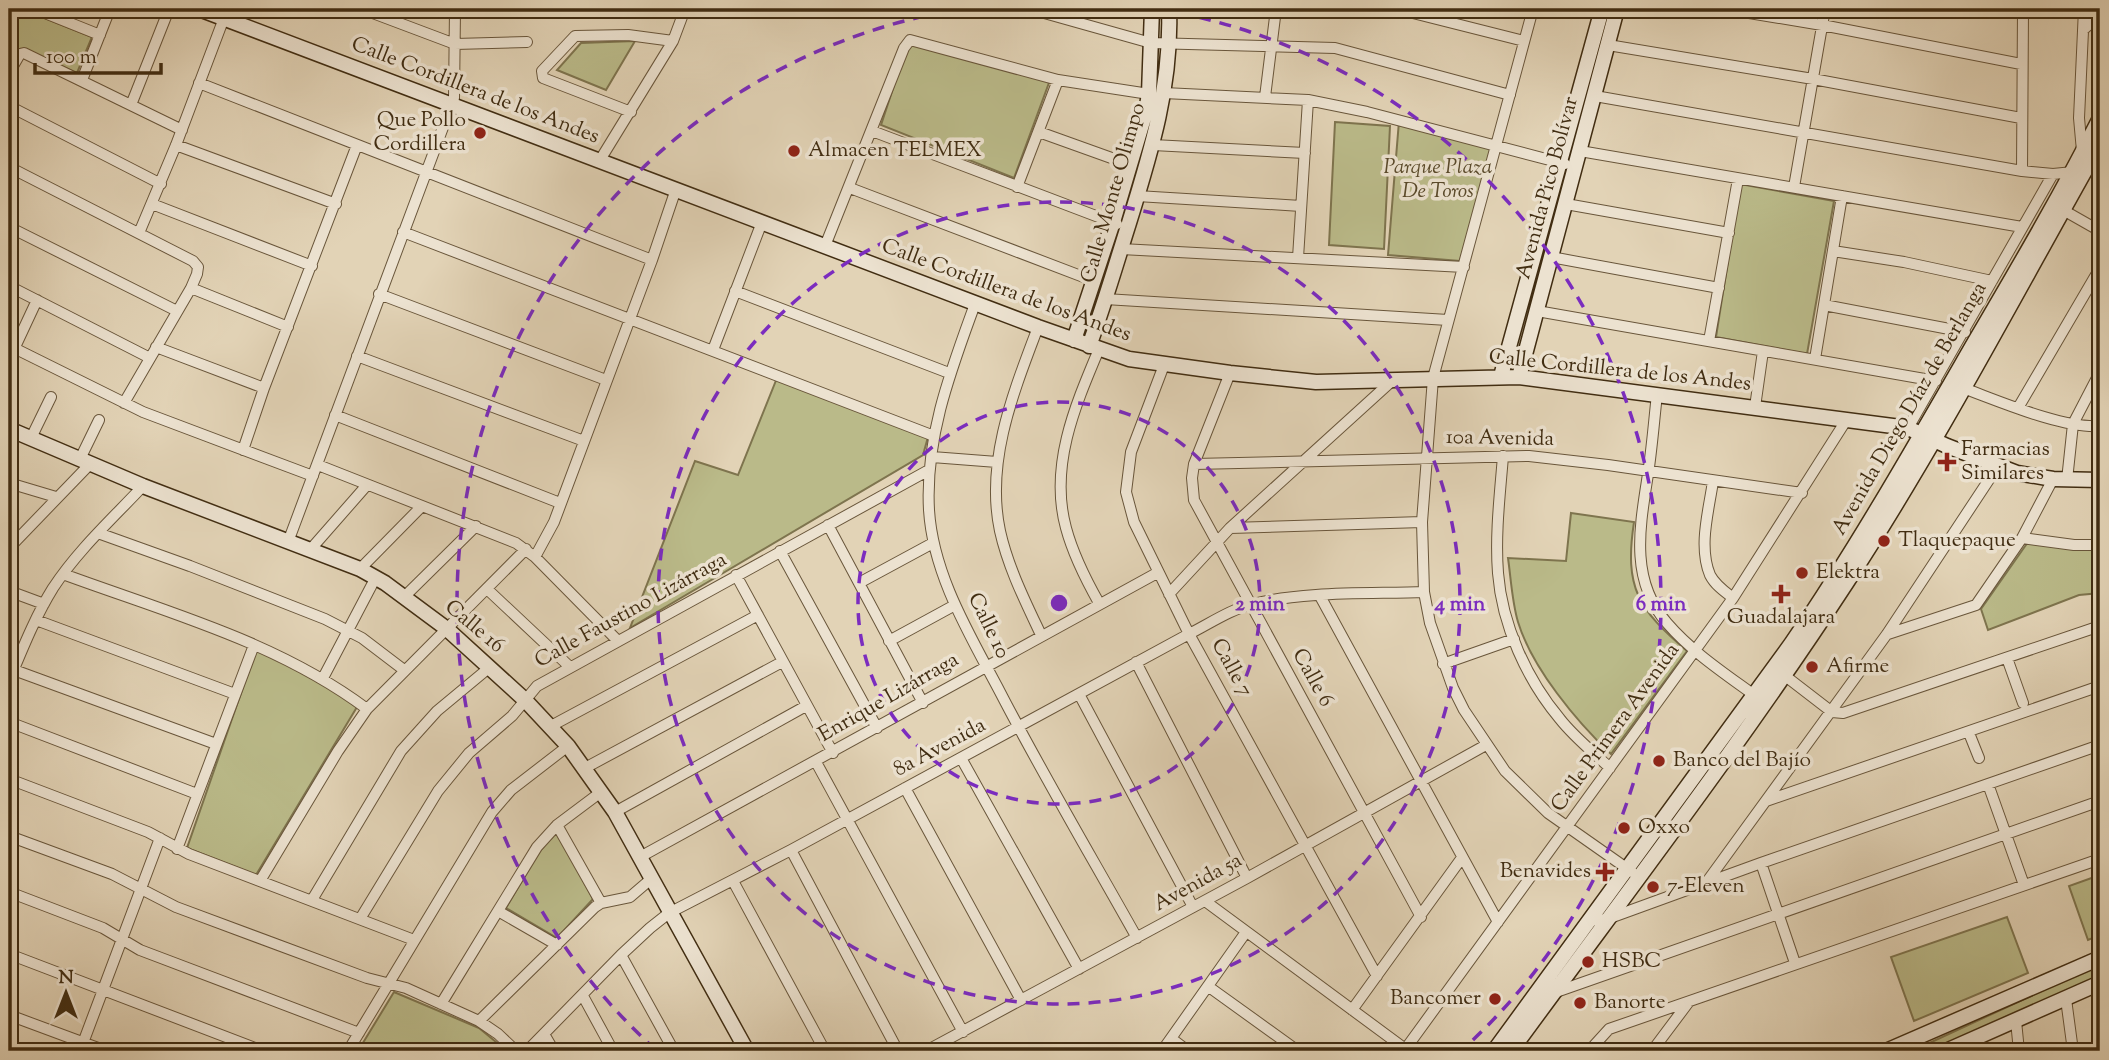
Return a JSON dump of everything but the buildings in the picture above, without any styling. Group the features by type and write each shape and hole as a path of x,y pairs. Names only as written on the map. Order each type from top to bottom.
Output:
{"street":[{"path":"35,9 100,35"},
{"path":"82,80 110,9"},
{"path":"131,105 169,9"},
{"name":"Calle Cordillera de los Andes","path":"199,9 975,304 1129,359 1316,382 1501,376 1657,394 1847,419 1922,434 2017,473 2060,480 2100,480"},
{"path":"362,9 455,44 527,43"},
{"path":"288,542 456,90 455,9"},
{"path":"600,160 673,41 685,9"},
{"path":"1030,9 1151,43 1271,45 1347,50 1510,95"},
{"name":"Calle Monte Olimpo","path":"1074,340 1094,281 1137,196 1153,145 1157,93 1151,43 1152,9"},
{"name":"Calle Monte Olimpo","path":"1094,347 1121,248 1121,225 1131,165 1157,93 1168,43 1169,9"},
{"path":"1265,97 1276,9"},
{"path":"1397,9 1524,41"},
{"path":"1533,9 1433,378 1422,522 1424,592 1430,623 1443,664 1464,710 1486,745 1523,790 1567,827 1640,876"},
{"name":"Avenida Pico Bolívar","path":"1501,376 1602,9"},
{"name":"Avenida Pico Bolívar","path":"1519,377 1617,9"},
{"path":"1725,9 2021,64"},
{"path":"1794,187 1825,9"},
{"path":"2022,171 2023,9"},
{"path":"2083,153 2080,118 2084,9"},
{"path":"2083,30 2100,15"},
{"path":"139,233 161,184 224,18"},
{"path":"631,112 543,78 542,71 575,36 628,35 673,41"},
{"path":"825,246 907,41 914,40 1058,80 1157,93 1308,100 1367,112 1575,167"},
{"path":"1608,45 1813,79 2021,118"},
{"path":"9,73 23,52 182,130"},
{"path":"1017,187 1058,80"},
{"path":"199,83 652,260"},
{"path":"1595,96 2022,171 2053,174 2073,172"},
{"path":"1298,258 1308,100"},
{"path":"9,106 161,184"},
{"name":"Avenida Diego Díaz de Berlanga","path":"1494,1051 1833,583 2073,172 2100,118"},
{"path":"872,131 1121,225"},
{"path":"1039,132 1131,165"},
{"name":"Avenida Diego Díaz de Berlanga","path":"1511,1051 1640,876 1848,581 1922,434 1963,388 2100,144"},
{"path":"176,145 336,204"},
{"path":"243,450 357,145"},
{"path":"1153,145 1305,153"},
{"path":"1580,151 2022,227"},
{"path":"9,167 193,261 198,267 191,288 124,403"},
{"path":"1922,434 1936,381 2053,174"},
{"path":"1709,341 1738,179"},
{"path":"850,188 1094,281"},
{"path":"535,556 549,533 676,189"},
{"path":"1137,196 1301,206"},
{"path":"1815,359 1842,196"},
{"path":"152,204 312,266"},
{"path":"1566,204 1728,233"},
{"path":"2063,210 2100,231"},
{"path":"712,350 762,222"},
{"path":"9,227 177,311"},
{"path":"403,232 934,436"},
{"path":"1121,248 1464,267"},
{"path":"1833,251 1904,262 1992,281"},
{"path":"1551,257 1719,288"},
{"path":"2018,408 2100,268"},
{"path":"9,286 150,358"},
{"path":"191,288 288,327"},
{"path":"734,291 949,373"},
{"path":"379,294 606,380"},
{"path":"1105,299 1448,320"},
{"path":"9,360 37,300"},
{"name":"Calle 10","path":"975,304 949,373 934,436 929,470 929,510 933,543 955,606 1018,728 1137,938"},
{"path":"1824,305 1965,332"},
{"path":"1537,311 1936,381"},
{"path":"1038,327 1017,383 997,463 997,494 1003,543 1018,586 1041,635"},
{"path":"156,347 264,388"},
{"path":"1094,347 1067,432 1062,460 1062,509 1066,530 1099,603"},
{"path":"14,348 124,403 313,476"},
{"path":"1755,407 1763,351"},
{"path":"357,356 584,441"},
{"name":"Calle 7","path":"1164,365 1131,452 1126,492 1134,522 1189,634 1377,976"},
{"path":"1887,635 1973,608 2060,480 2073,424 2100,372"},
{"name":"Calle 6","path":"1230,373 1194,464 1194,500 1421,917"},
{"path":"1169,594 1230,528 1395,379"},
{"path":"1963,388 2073,424 2100,426"},
{"path":"1657,394 1639,536 1644,581 1656,609 1666,623 1696,652 1754,695"},
{"path":"32,438 51,397"},
{"path":"335,415 560,503"},
{"name":"Calle Primera Avenida","path":"1405,1051 1696,652 1802,493 1847,419"},
{"path":"10,543 56,497 85,461 99,420"},
{"name":"Calle 16","path":"9,429 143,486 360,569 376,577 447,629 551,726 585,768 615,813 747,1051"},
{"path":"1503,456 1498,574 1514,639 1548,704 1562,722 1610,768"},
{"name":"10a Avenida","path":"1194,464 1503,456 1566,460 1802,493"},
{"path":"932,457 997,463"},
{"path":"317,465 506,537 535,556 617,640"},
{"path":"1706,883 1887,635 1998,466"},
{"name":"Calle Faustino Lizárraga","path":"360,919 438,791 469,753 512,716 537,686 929,470"},
{"path":"1713,481 1706,529 1707,562 1718,587 1733,598"},
{"path":"9,483 56,497"},
{"path":"310,550 367,485"},
{"path":"9,681 44,604 63,575 143,486"},
{"path":"360,569 422,506"},
{"path":"1230,528 1422,522"},
{"path":"828,525 923,703"},
{"path":"404,597 476,526"},
{"path":"98,533 274,598 348,630 404,670"},
{"path":"2022,538 2074,545 2100,545"},
{"path":"859,583 933,543"},
{"path":"260,881 338,751 367,709 526,549"},
{"path":"780,551 877,728"},
{"name":"Enrique Lizárraga","path":"640,857 1157,573"},
{"path":"63,575 254,645 323,678 367,709"},
{"path":"736,575 833,753"},
{"path":"323,678 376,577"},
{"path":"487,589 570,667"},
{"name":"8a Avenida","path":"527,1051 621,955 669,913 791,850 1189,634 1250,604 1287,598 1424,592"},
{"path":"12,593 44,604"},
{"path":"1320,596 1461,859 1498,922"},
{"path":"889,641 955,606"},
{"path":"551,726 758,615"},
{"path":"36,620 235,694"},
{"path":"1784,675 1832,712 1843,713 2100,625"},
{"path":"1443,664 1514,639"},
{"path":"177,849 254,645"},
{"path":"2007,658 2023,703"},
{"path":"585,768 782,662"},
{"path":"1136,662 1247,878"},
{"path":"312,900 401,751 437,711 490,667"},
{"path":"14,670 216,744"},
{"path":"1765,802 2100,686"},
{"path":"1079,694 1193,907"},
{"path":"615,813 806,706"},
{"path":"9,722 197,794"},
{"path":"1969,733 1979,758"},
{"name":"Avenida 5a","path":"926,1051 1205,901 1486,745"},
{"path":"1588,921 1607,919 2100,745"},
{"path":"348,1051 501,800 568,746"},
{"path":"961,758 1079,969"},
{"path":"816,762 963,1032"},
{"path":"9,779 160,838 177,849 414,940"},
{"path":"1989,784 2024,885"},
{"path":"905,788 1021,1000"},
{"path":"441,1004 537,847 557,825 601,792"},
{"path":"1553,993 2100,801"},
{"path":"557,825 601,903"},
{"path":"9,836 112,874 160,900 201,916 441,1004 479,1021 516,1051"},
{"path":"81,1047 160,838"},
{"path":"791,850 898,1051"},
{"path":"1352,1010 1461,859"},
{"path":"1589,1051 1609,1029 2100,859"},
{"path":"1761,863 1795,963"},
{"path":"479,1021 588,913 601,903 630,897 651,879"},
{"path":"733,881 825,1051"},
{"path":"9,892 103,929 140,950 359,1032"},
{"path":"1205,901 1405,1051"},
{"path":"498,911 557,945"},
{"path":"1162,1051 1246,932"},
{"path":"9,954 264,1051"},
{"path":"621,955 674,1051"},
{"path":"1886,1051 1902,1048 2100,958"},
{"path":"1946,1051 1963,1048 2100,983"},
{"path":"1209,987 1298,1051"},
{"path":"583,996 613,1051"},
{"path":"2066,999 2073,1051"},
{"path":"1652,1051 1689,1002"},
{"path":"9,1015 81,1047 106,1051"},
{"path":"2016,1021 2020,1051"},
{"path":"544,1034 554,1051"},
{"path":"1172,1039 1188,1051"}],"green space":[{"path":"9,9 22,9 92,37 77,73 21,49 9,67"},
{"path":"635,41 606,90 557,70 581,43"},
{"path":"908,43 1050,80 1014,178 881,125"},
{"name":"Parque Plaza De Toros","path":"1399,121 1492,147 1460,261 1388,255"},
{"path":"1335,122 1390,126 1384,249 1329,245"},
{"path":"1740,184 1834,201 1807,354 1716,337"},
{"path":"777,378 928,437 923,455 630,628 695,461 738,475"},
{"path":"1571,513 1634,522 1631,564 1638,596 1657,622 1687,651 1611,754 1570,710 1545,676 1525,640 1513,598 1508,558 1566,561"},
{"path":"2028,542 2100,547 2100,593 2079,595 1988,630 1981,609"},
{"path":"256,650 321,680 357,707 256,875 187,848"},
{"path":"556,833 593,899 557,938 506,908 538,853"},
{"path":"2100,875 2100,935 2088,940 2069,886"},
{"path":"2007,917 2028,973 1914,1021 1891,957"},
{"path":"2100,964 2100,981 1931,1051 1912,1051"},
{"path":"394,992 479,1028 507,1051 358,1051"}],"place":[{"name":"Que Pollo Cordillera","path":"480,133"},
{"name":"Almacen TELMEX","path":"794,151"},
{"name":"Farmacias Similares","path":"1947,462"},
{"name":"Tlaquepaque","path":"1884,541"},
{"name":"Elektra","path":"1802,573"},
{"name":"Guadalajara","path":"1781,594"},
{"name":"Afirme","path":"1812,667"},
{"name":"Banco del Bajío","path":"1659,761"},
{"name":"Oxxo","path":"1624,828"},
{"name":"Benavides","path":"1605,872"},
{"name":"7-Eleven","path":"1653,887"},
{"name":"HSBC","path":"1588,962"},
{"name":"Bancomer","path":"1495,999"},
{"name":"Banorte","path":"1580,1003"}]}
